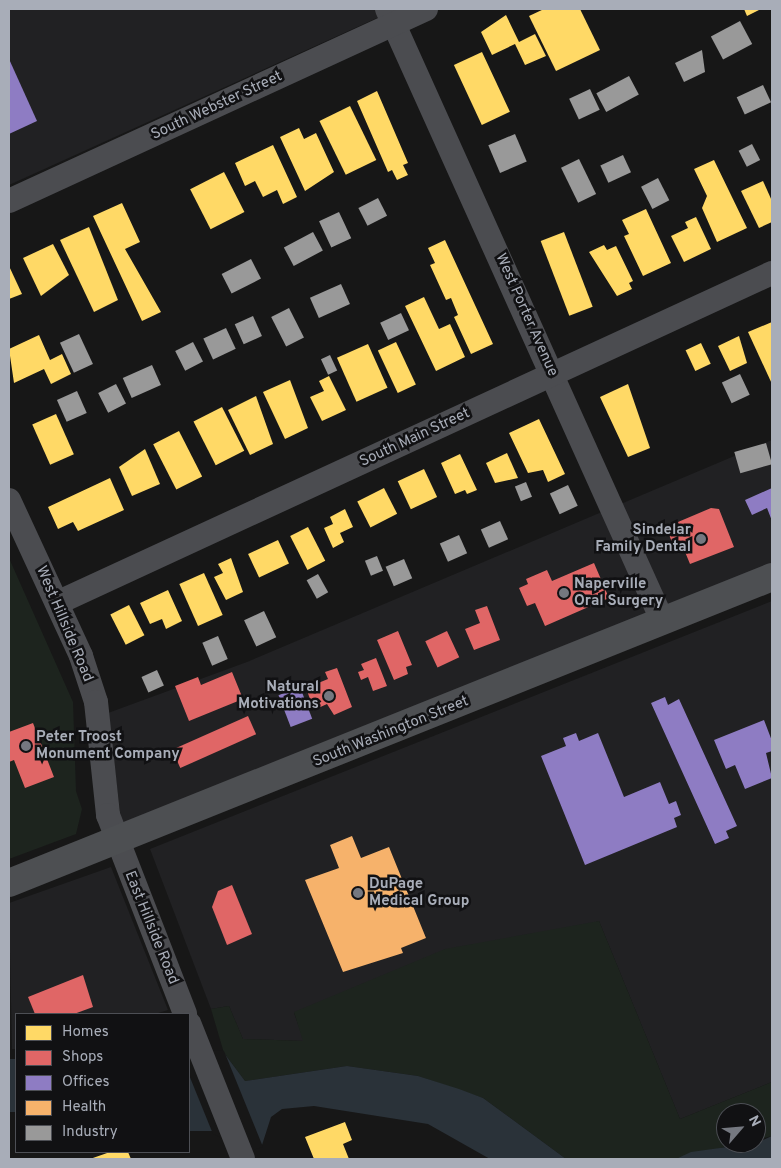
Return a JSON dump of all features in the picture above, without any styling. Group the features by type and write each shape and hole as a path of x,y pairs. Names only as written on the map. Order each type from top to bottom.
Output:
{"main road":[{"name":"South Washington Street","path":"9,883 772,578"}],"street":[{"name":"South Webster Street","path":"9,201 390,16 426,9"},
{"name":"West Porter Avenue","path":"390,16 663,622"},
{"name":"South Main Street","path":"57,603 772,273"},
{"name":"West Hillside Road","path":"9,500 57,603 96,702 104,792 118,841"},
{"name":"East Hillside Road","path":"118,841 185,1013"},
{"path":"192,1031 244,1159"}],"shaded area":[{"path":"9,9 386,9 388,13 9,185"},
{"path":"772,440 772,564 122,828 108,713 247,662"},
{"path":"9,558 73,702 76,791 82,809 76,834 9,859"},
{"path":"772,601 772,1082 680,1119 599,921 294,1013 304,1041 243,1039 229,1006 211,1009 150,849"},
{"path":"111,867 168,1010 158,1013 15,1013 15,1049 12,1049 9,903"},
{"path":"599,921 680,1119 716,1105 716,1149 676,1159 566,1159 483,1098 418,1076 347,1066 245,1081 224,1053 211,1009 229,1006 243,1039 303,1041 294,1012 445,949"},
{"path":"224,1053 245,1081 347,1066 418,1076 483,1098 566,1159 490,1159 428,1124 314,1106 282,1109 271,1117 262,1145 212,1131 190,1131 190,1059"},
{"path":"9,1059 15,1059 15,1112 9,1112"},
{"path":"772,1082 772,1136 766,1138 766,1103 720,1103"},
{"path":"772,1136 772,1159 676,1159 691,1152 716,1149 716,1153 766,1153 766,1139"}],"pier":[{"path":"212,1050 224,1051 263,1147 250,1151 213,1134 190,1077 190,1057"}],"building: Homes":[{"path":"544,9 580,9 600,50 556,71 529,16"},
{"path":"744,9 759,9 759,10 747,16"},
{"path":"506,15 519,42 535,34 546,56 525,65 515,44 492,55 481,32"},
{"path":"482,52 510,112 482,125 454,65"},
{"path":"377,91 408,163 403,165 408,175 397,180 392,170 388,172 357,101"},
{"path":"350,106 376,160 346,175 319,121"},
{"path":"299,128 304,139 316,133 334,172 305,191 280,137"},
{"path":"273,145 297,197 283,204 277,190 263,197 255,181 245,186 235,163"},
{"path":"714,160 747,228 717,242 702,208 707,196 694,169"},
{"path":"224,172 244,212 211,229 190,189"},
{"path":"763,181 772,201 772,222 759,228 741,191"},
{"path":"122,203 140,242 125,249 161,312 142,321 93,216"},
{"path":"646,209 671,263 643,276 624,236 629,234 622,220"},
{"path":"696,217 711,249 684,262 671,236 688,228 685,222"},
{"path":"89,227 118,300 94,312 60,240"},
{"path":"564,232 593,307 569,316 541,241"},
{"path":"445,240 493,344 471,354 454,317 458,315 451,298 446,300 430,265 435,263 428,248"},
{"path":"53,244 69,275 41,296 23,258"},
{"path":"604,245 607,250 616,246 633,281 629,283 632,289 617,296 589,252"},
{"path":"9,266 22,294 9,299"},
{"path":"424,297 439,329 450,324 465,357 436,371 405,306"},
{"path":"772,322 772,384 748,332"},
{"path":"39,335 50,360 62,354 71,374 51,384 44,369 14,383 9,349"},
{"path":"739,336 747,363 730,371 718,346"},
{"path":"396,342 416,385 398,393 378,350"},
{"path":"701,343 711,364 695,371 686,350"},
{"path":"368,344 388,388 356,402 337,358"},
{"path":"329,376 346,410 322,421 310,397 324,391 319,381"},
{"path":"290,380 308,428 285,439 263,392"},
{"path":"628,384 650,448 628,457 600,397"},
{"path":"256,396 273,444 250,455 228,410"},
{"path":"222,407 244,451 216,465 193,422"},
{"path":"56,414 74,454 50,465 32,425"},
{"path":"539,419 565,474 548,482 543,470 528,473 509,433"},
{"path":"179,431 202,476 176,490 153,444"},
{"path":"145,449 160,484 132,496 119,467"},
{"path":"507,453 518,478 495,483 486,463"},
{"path":"460,454 477,490 467,494 465,490 455,494 441,463"},
{"path":"424,469 437,497 411,509 398,481"},
{"path":"110,478 124,510 78,531 73,522 58,529 48,507"},
{"path":"384,488 397,514 370,527 357,502"},
{"path":"345,509 353,527 340,533 344,542 333,548 324,528 333,524 330,517"},
{"path":"308,527 325,561 307,570 290,536"},
{"path":"278,540 289,564 259,578 248,554"},
{"path":"231,558 243,592 226,600 214,577 223,573 218,564"},
{"path":"204,573 223,615 198,626 179,584"},
{"path":"168,590 182,621 166,629 162,619 150,624 140,603"},
{"path":"129,605 144,635 126,645 110,615"},
{"path":"345,1122 352,1140 343,1144 349,1159 314,1159 305,1137"},
{"path":"107,1153 128,1153 131,1159 90,1159"}],"building: Shops":[{"name":"Sindelar Family Dental","path":"711,508 719,509 734,547 690,564 683,547 675,550 668,532 680,527 678,522"},
{"name":"Naperville Oral Surgery","path":"594,563 609,598 545,626 535,603 527,606 519,588 528,584 526,579 547,570 552,581"},
{"path":"487,606 500,640 474,650 465,629 480,623 475,610"},
{"path":"398,631 412,665 406,667 408,674 394,680 377,640"},
{"path":"447,631 459,657 438,667 425,641"},
{"path":"376,658 387,686 373,691 368,677 361,680 358,672 364,670 361,664"},
{"name":"Natural Motivations","path":"337,668 352,707 334,715 327,704 314,710 306,688 328,679 325,672"},
{"path":"232,672 243,699 189,721 175,686 198,677 201,685"},
{"path":"248,716 256,734 180,768 172,750"},
{"name":"Peter Troost Monument Company","path":"33,723 54,777 25,788 14,760 9,762 9,732"},
{"path":"232,885 252,934 227,945 212,907 218,891"},
{"path":"83,975 93,1007 77,1013 35,1013 28,997"}],"building: Offices":[{"path":"9,59 37,121 9,134"},
{"path":"772,488 772,521 767,508 752,515 745,500"},
{"path":"300,687 312,719 291,727 279,695"},
{"path":"665,697 668,705 679,699 737,826 726,831 729,838 715,844 651,703"},
{"path":"764,720 772,741 772,751 766,753 772,778 745,789 735,765 726,769 714,740"},
{"path":"576,733 579,741 598,733 624,797 660,782 669,804 676,801 681,815 674,818 677,827 585,865 541,756 566,746 563,738"}],"building: Health":[{"name":"DuPage Medical Group","path":"352,836 361,858 389,847 426,938 401,948 403,953 343,972 305,880 339,868 330,845"}],"building: Industry":[{"path":"740,21 752,44 723,59 711,36"},
{"path":"702,50 705,72 684,82 675,63"},
{"path":"629,76 639,95 606,112 596,93"},
{"path":"763,85 771,102 745,114 737,97"},
{"path":"590,89 600,110 579,120 569,99"},
{"path":"515,134 527,162 500,173 488,145"},
{"path":"752,144 760,160 747,167 739,151"},
{"path":"623,155 631,172 608,183 600,166"},
{"path":"579,159 596,194 578,203 561,168"},
{"path":"658,178 669,200 652,209 641,187"},
{"path":"378,198 387,216 367,226 358,208"},
{"path":"339,212 351,238 331,248 319,221"},
{"path":"313,232 323,251 294,266 284,247"},
{"path":"251,259 261,279 232,294 222,274"},
{"path":"341,284 350,304 319,318 310,298"},
{"path":"289,308 304,337 286,346 271,317"},
{"path":"401,313 409,330 388,340 380,323"},
{"path":"253,316 262,336 244,344 235,324"},
{"path":"226,328 236,349 213,359 203,339"},
{"path":"79,334 93,364 74,373 60,343"},
{"path":"193,342 203,362 185,371 175,351"},
{"path":"330,355 337,370 328,375 321,359"},
{"path":"152,365 161,385 132,398 123,378"},
{"path":"740,374 750,395 732,403 722,382"},
{"path":"116,384 126,404 108,413 98,393"},
{"path":"77,391 87,413 67,422 57,400"},
{"path":"766,443 772,464 740,473 734,452"},
{"path":"526,482 532,497 521,501 515,486"},
{"path":"568,485 578,506 560,514 550,493"},
{"path":"500,521 508,539 489,548 481,530"},
{"path":"459,535 467,553 448,562 440,544"},
{"path":"377,556 383,571 371,576 365,561"},
{"path":"404,559 412,578 394,586 386,567"},
{"path":"318,574 328,592 317,599 307,580"},
{"path":"264,611 276,637 256,647 244,620"},
{"path":"218,636 228,659 212,666 202,643"},
{"path":"157,670 164,686 148,692 141,677"}],"place":[{"name":"Sindelar Family Dental","path":"701,539"},
{"name":"Naperville Oral Surgery","path":"564,593"},
{"name":"Natural Motivations","path":"329,696"},
{"name":"Peter Troost Monument Company","path":"26,746"},
{"name":"DuPage Medical Group","path":"358,893"}]}
